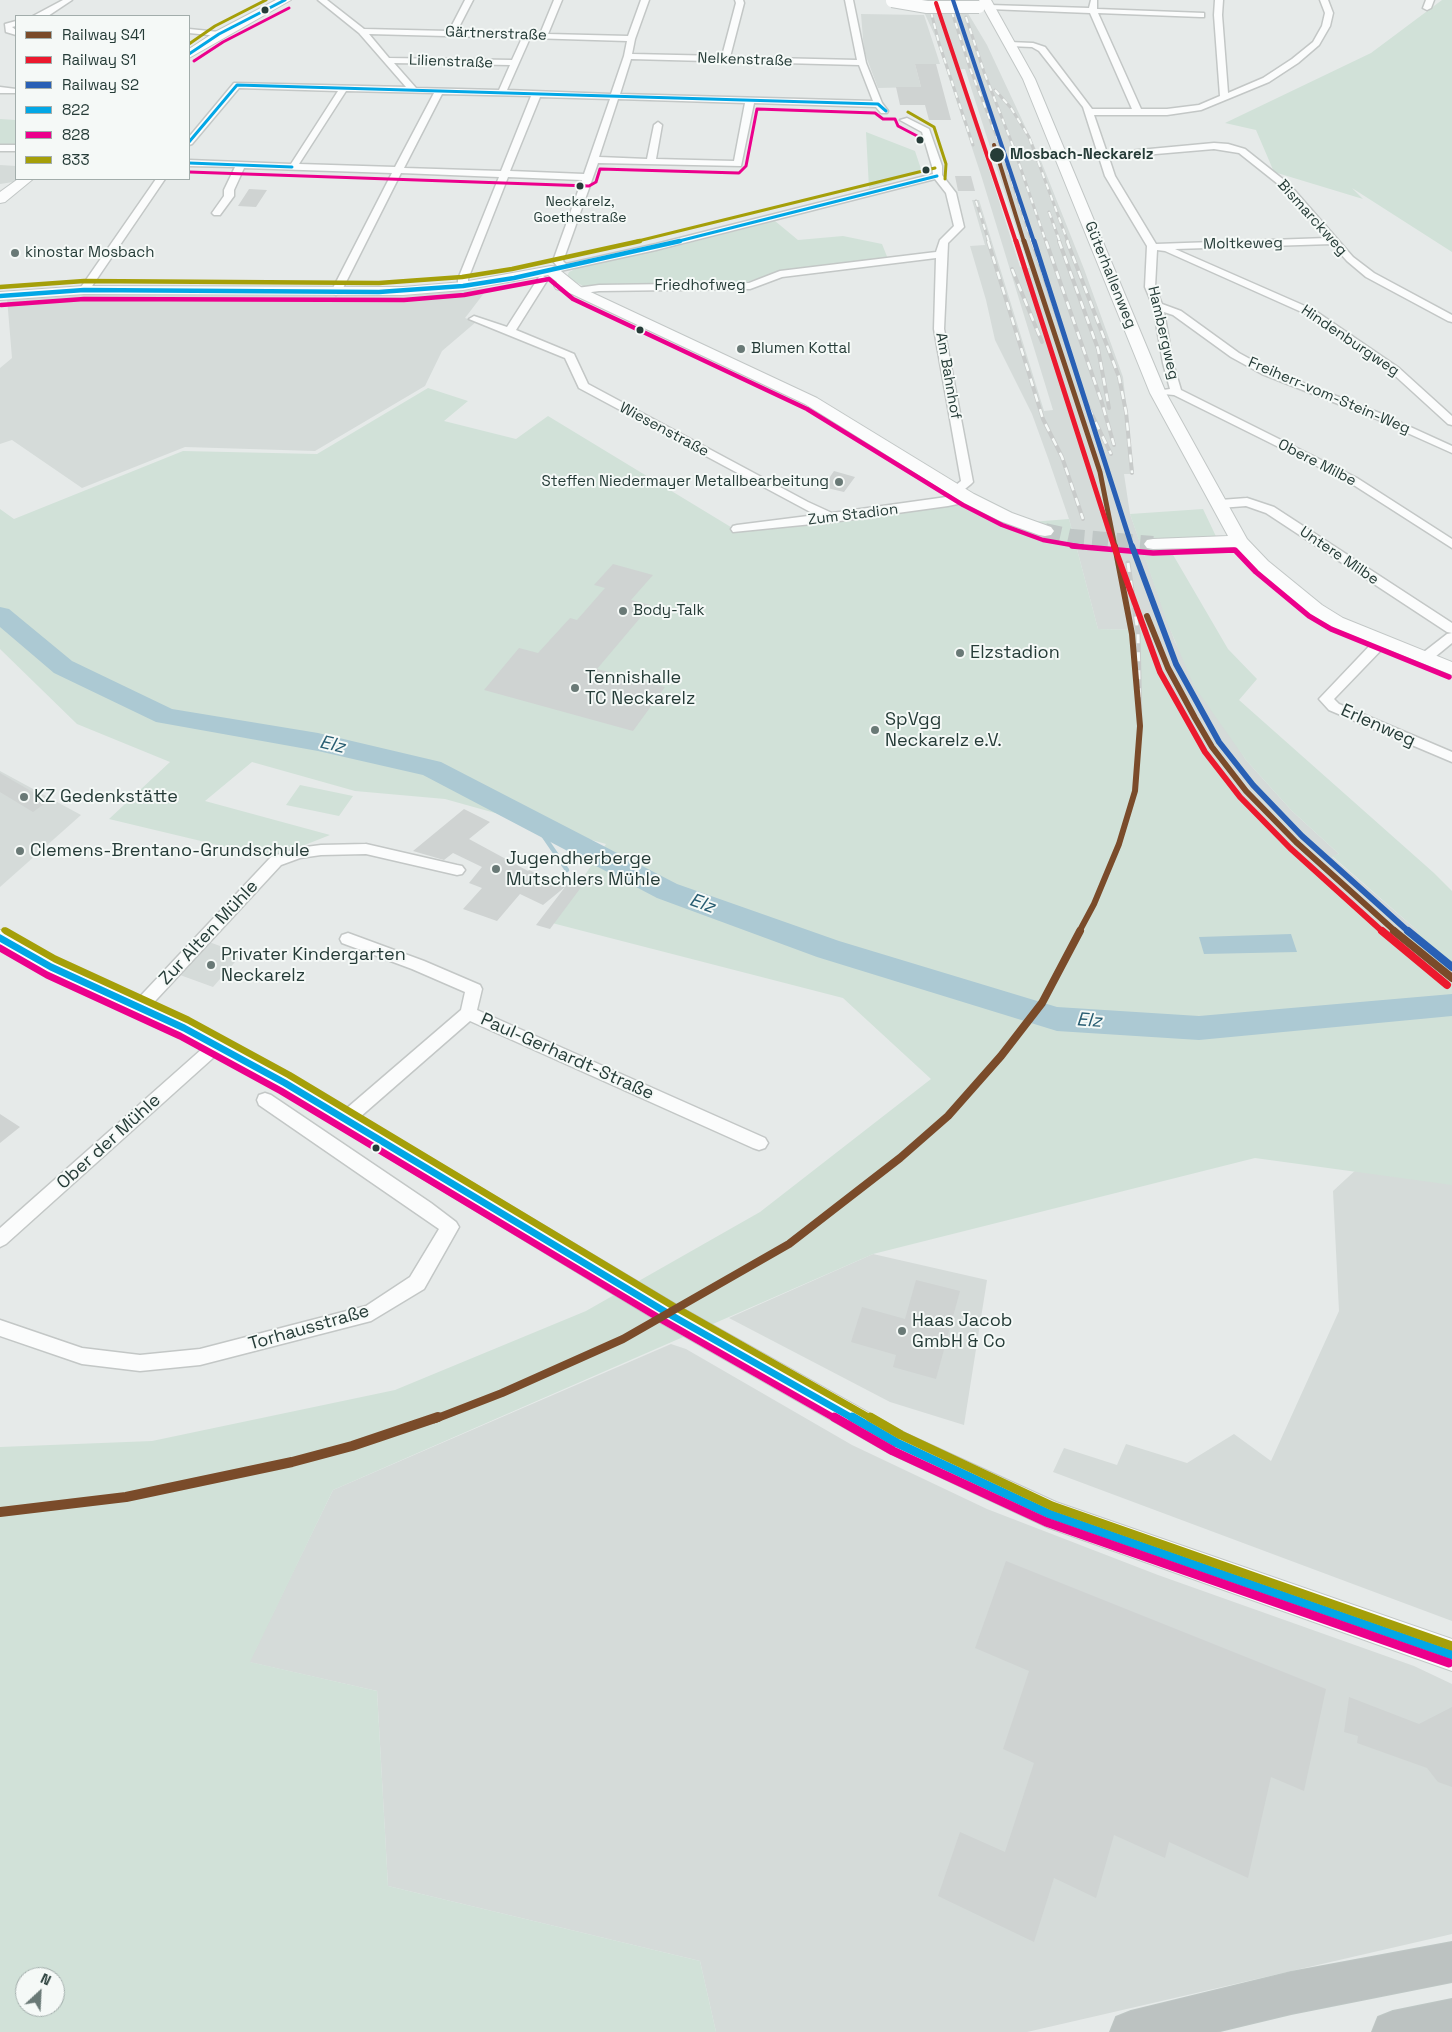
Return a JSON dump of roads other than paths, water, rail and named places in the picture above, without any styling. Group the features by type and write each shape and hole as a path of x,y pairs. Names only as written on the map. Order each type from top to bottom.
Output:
{"highway":[{"path":"1131,2032 1291,1994 1452,1962"},
{"path":"1394,2032 1452,2020"}],"street":[{"path":"41,15 68,0"},
{"path":"190,53 219,34 285,0"},
{"path":"322,0 362,30 414,90"},
{"path":"452,33 469,0"},
{"path":"543,36 558,0"},
{"path":"510,330 547,273 558,261 594,160 645,0"},
{"path":"725,59 740,3 739,0"},
{"path":"849,0 862,63 878,104 886,112 882,115 885,119 904,120 926,131 937,166 938,174 936,176"},
{"path":"892,0 927,7 1022,4 1093,10 1201,15"},
{"path":"1094,0 1093,10 1138,113"},
{"path":"1219,0 1218,15 1224,98"},
{"path":"1089,112 1167,112 1201,107 1266,80 1295,61 1316,43 1326,26 1330,13 1324,0"},
{"name":"Güterhallenweg","path":"984,4 1029,79 1158,393 1239,541 1262,565 1315,609 1336,622 1452,669"},
{"name":"Gärtnerstraße","path":"362,30 631,39"},
{"path":"190,31 219,34"},
{"path":"502,92 527,36"},
{"path":"1009,44 1034,45 1042,49 1089,112 1110,176 1152,246"},
{"name":"Nelkenstraße","path":"628,56 862,63"},
{"name":"Lilienstraße","path":"388,60 514,63"},
{"path":"190,141 237,84 878,104"},
{"path":"294,167 344,88"},
{"path":"0,90 15,91"},
{"path":"336,292 439,91"},
{"path":"463,286 463,280 503,174 537,93"},
{"path":"594,160 738,164 750,100"},
{"path":"651,161 658,125"},
{"name":"Bismarckweg","path":"1105,156 1214,146 1242,151 1286,186 1350,259 1370,275 1452,319"},
{"path":"0,148 15,148"},
{"path":"190,162 588,177"},
{"path":"217,213 229,196 229,190 241,165"},
{"path":"0,296 84,290 336,292 403,291 463,286 547,273 936,176 942,180 951,193 959,227 943,242 941,254"},
{"path":"0,199 25,180"},
{"path":"84,290 159,180"},
{"name":"Moltkeweg","path":"1152,246 1334,241"},
{"name":"Hambergweg","path":"1152,246 1150,287 1158,306 1168,363 1176,392 1158,393"},
{"name":"Hindenburgweg","path":"1152,246 1168,249 1310,312 1395,370 1452,422"},
{"name":"Friedhofweg","path":"577,291 599,288 750,286 780,274 941,254"},
{"name":"Am Bahnhof","path":"941,254 939,329 967,482 962,494"},
{"path":"547,273 577,291 811,401 962,494 1006,517 1045,531"},
{"name":"Freiherr-vom-Stein-Weg","path":"1158,306 1178,313 1235,355 1266,372 1378,416 1452,450"},
{"name":"Wiesenstraße","path":"474,319 510,330 570,356 583,386 804,505 832,518"},
{"name":"Obere Milbe","path":"1176,392 1353,480 1452,544"},
{"name":"Zum Stadion","path":"737,529 948,502 962,494"},
{"name":"Untere Milbe","path":"1220,504 1247,502 1270,510 1452,629"},
{"path":"1152,544 1239,541"},
{"path":"1424,658 1452,637"},
{"name":"Erlenweg","path":"1382,641 1326,699 1334,707 1452,757"},
{"name":"Zur Alten Mühle","path":"138,1009 276,861 306,852 366,850 457,870"},
{"path":"0,938 41,962 217,1045 346,1119 669,1314 897,1442 1049,1514 1452,1655"},
{"path":"348,939 418,964 474,989 468,1013"},
{"name":"Paul-Gerhardt-Straße","path":"346,1119 468,1013 759,1143"},
{"name":"Ober der Mühle","path":"0,1239 217,1045"},
{"name":"Torhausstraße","path":"0,1328 82,1356 140,1363 200,1357 371,1313 417,1283 450,1227 265,1100"}],"water":[{"path":"1291,934 1297,952 1204,954 1199,937"}],"waterway":[{"name":"Elz","path":"0,614 63,667 165,716 318,742 431,768 667,891 828,949 1057,1019 1199,1028 1452,1005"},
{"path":"534,822 567,870"}],"tunnel":[{"path":"1045,531 1072,537 1153,544"}],"railway":[{"path":"928,0 939,43 973,145"},
{"path":"948,0 971,71 1000,145 1032,242"},
{"path":"966,17 1046,242"},
{"path":"995,90 1011,108 1029,137 1068,242"},
{"path":"976,201 989,242"},
{"path":"1049,212 1060,242"},
{"path":"988,241 1043,419 1062,457 1083,519"},
{"path":"1032,241 1085,400 1111,454"},
{"path":"1046,241 1102,403 1114,445"},
{"path":"1059,241 1098,349 1109,408"},
{"path":"1067,241 1119,377 1126,412 1132,473"},
{"path":"1012,269 1042,342"},
{"path":"1128,563 1138,633 1140,726"}],"rail line":[{"name":"S2","path":"953,0 1002,142 1136,560 1176,664 1219,742 1253,785 1302,836 1410,933 1452,967"},
{"name":"S1","path":"936,3 986,148 1120,566 1160,672 1205,752 1240,797 1290,848 1398,946 1447,985"},
{"name":"S41","path":"0,1512 126,1497 292,1462 352,1446 413,1427 502,1393 623,1339 789,1244 900,1158 948,1116 1001,1056 1042,1003 1094,904 1119,844 1135,791 1140,726 1132,634 1100,472 1019,227 994,145"},
{"name":"S41","path":"1147,616 1168,668 1195,718 1212,747 1246,791 1296,842 1404,940 1452,978"}],"place":[{"name":"Mosbach-Neckarelz","path":"997,155"},
{"name":"Neckarelz, Goethestraße","path":"580,186"},
{"name":"kinostar Mosbach","path":"15,253"},
{"name":"Blumen Kottal","path":"741,349"},
{"name":"Steffen Niedermayer Metallbearbeitung","path":"839,482"},
{"name":"Body-Talk","path":"623,611"},
{"name":"Elzstadion","path":"960,653"},
{"name":"Tennishalle TC Neckarelz","path":"575,688"},
{"name":"SpVgg Neckarelz e.V.","path":"875,730"},
{"name":"KZ Gedenkstätte","path":"24,797"},
{"name":"Clemens-Brentano-Grundschule","path":"20,851"},
{"name":"Jugendherberge Mutschlers Mühle","path":"496,869"},
{"name":"Privater Kindergarten Neckarelz","path":"211,965"},
{"name":"Haas Jacob GmbH & Co","path":"902,1331"}]}
